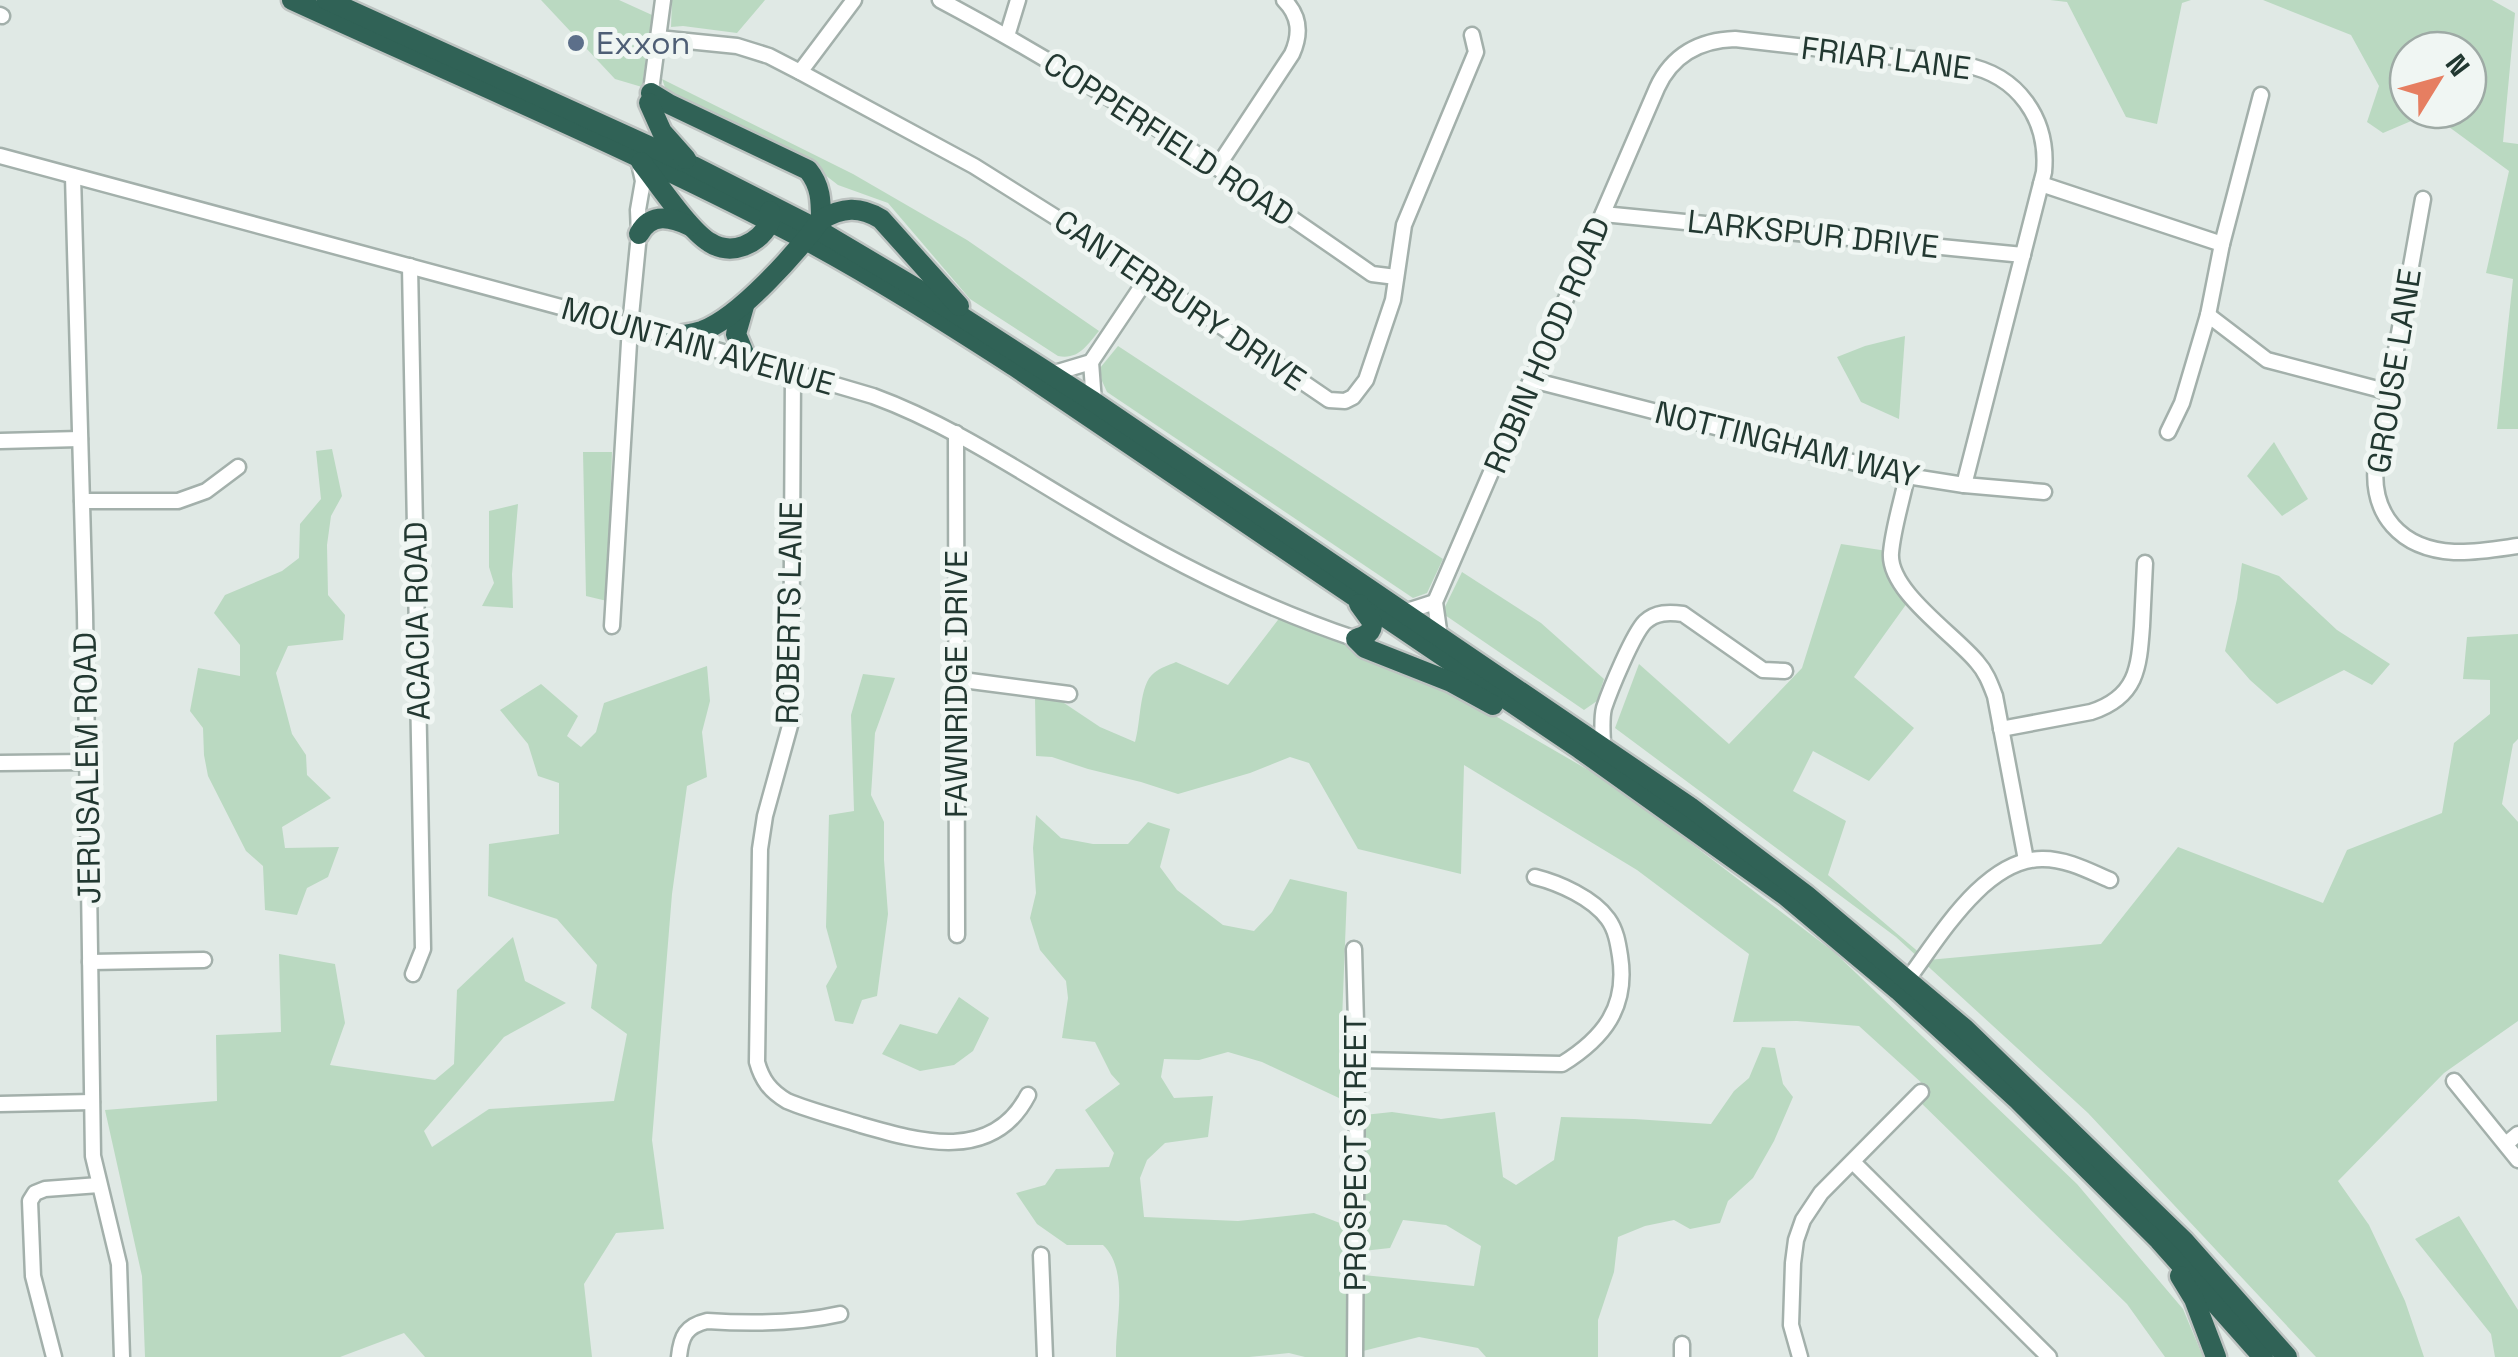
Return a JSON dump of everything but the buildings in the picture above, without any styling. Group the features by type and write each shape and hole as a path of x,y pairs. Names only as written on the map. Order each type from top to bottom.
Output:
{"highway":[{"path":"292,0 636,156 814,229 974,323 1570,724 1774,869 1908,979 2027,1088 2184,1242 2287,1357"},
{"path":"328,0 692,166 767,212"},
{"path":"604,126 635,121 650,98"},
{"path":"650,98 662,132 692,166"},
{"path":"650,98 808,170 820,191 814,229"},
{"path":"636,156 696,230 718,247 740,248 762,236 767,212"},
{"path":"672,337 701,331 744,306 814,229 834,212 853,209 882,219 974,323"},
{"path":"639,234 646,224 663,217 696,230"},
{"path":"814,229 933,314 1580,749 1786,896 1898,990 2018,1100 2159,1240 2263,1357"},
{"path":"744,306 736,334 746,358"},
{"path":"1351,595 1372,622 1368,634 1356,640 1366,648 1451,682 1580,749"},
{"path":"2159,1240 2194,1298 2216,1357"}],"street":[{"path":"650,98 663,0"},
{"path":"800,72 854,0"},
{"name":"COPPERFIELD ROAD","path":"940,0 1007,36 1218,166 1372,274 1396,277"},
{"path":"1007,36 1018,0"},
{"path":"1218,166 1298,42 1295,15 1284,0"},
{"name":"CANTERBURY DRIVE","path":"658,38 738,46 800,72 974,166 1336,402 1353,397 1366,380 1387,324 1404,225 1476,52 1472,35"},
{"name":"FRIAR LANE","path":"1657,88 1675,61 1696,47 1719,40 1975,66 2010,84 2024,97 2042,132 2045,151 2041,184 1964,485"},
{"name":"ROBIN HOOD ROAD","path":"1435,602 1657,88"},
{"path":"2168,432 2182,403 2208,314 2261,95"},
{"name":"MOUNTAIN AVENUE","path":"0,156 855,389 897,404 956,433 1206,578 1356,640"},
{"path":"612,626 638,210 644,181 636,156"},
{"name":"JERUSALEM ROAD","path":"73,176 93,1156 119,1264 122,1357"},
{"path":"2041,184 2222,244"},
{"name":"GROUSE LANE","path":"2423,199 2374,480 2378,502 2393,527 2424,546 2451,552 2518,546"},
{"name":"LARKSPUR DRIVE","path":"1603,214 2023,255"},
{"name":"ACACIA ROAD","path":"410,266 423,949 413,974"},
{"path":"1094,402 1091,362 1148,277"},
{"path":"2208,314 2267,360 2389,392"},
{"path":"1051,374 1091,362"},
{"name":"ROBERTS LANE","path":"793,372 791,722 765,816 760,850 756,1062 760,1075 775,1094 800,1106 916,1141 941,1143 966,1140 1000,1126 1021,1108 1028,1095"},
{"name":"NOTTINGHAM WAY","path":"1532,380 1908,476 2044,492"},
{"name":"FAWNRIDGE DRIVE","path":"956,433 957,935"},
{"path":"0,441 80,439"},
{"path":"82,501 178,501 206,491 238,467"},
{"path":"1908,476 1890,555 1894,572 1905,590 1987,675 1995,696 2026,860"},
{"path":"2001,730 2091,712 2104,708 2124,693 2132,683 2140,656 2146,563"},
{"path":"1404,612 1435,602 1440,637"},
{"path":"1603,747 1603,710 1637,634 1654,616 1682,614 1762,670 1785,670"},
{"path":"956,679 1069,694"},
{"path":"1570,724 1603,710"},
{"path":"0,764 87,762"},
{"path":"1908,979 1983,884 2005,870 2026,860 2045,858 2110,880"},
{"path":"1357,1060 1562,1064 1598,1037 1611,1020 1621,993 1622,964 1617,938 1607,917 1587,902 1559,884 1535,877"},
{"name":"PROSPECT STREET","path":"1354,949 1355,1357"},
{"path":"90,962 204,960"},
{"path":"2454,1081 2512,1139 2518,1160"},
{"path":"1800,1357 1791,1325 1793,1263 1799,1230 1814,1202 1922,1092"},
{"path":"0,1104 92,1102"},
{"path":"1853,1162 2049,1357"},
{"path":"54,1357 32,1276 30,1201 35,1193 45,1189 99,1184"},
{"path":"1041,1255 1044,1357"},
{"path":"679,1357 682,1336 688,1328 707,1320 779,1323 840,1314"}],"green space":[{"path":"541,0 619,0 652,15 642,87 615,79"},
{"path":"672,0 765,0 737,33 671,27"},
{"path":"2050,0 2191,0 2182,3 2157,124 2126,117 2067,2"},
{"path":"2263,0 2492,0 2515,13 2503,142 2518,144 2518,429 2497,429 2513,279 2486,273 2509,171 2453,130 2488,130 2488,30 2388,30 2390,130 2383,133 2367,122 2379,86 2351,35"},
{"path":"662,79 853,174 967,240 1099,331 1077,354 1058,356 970,299 888,203 838,185 811,164 676,98 666,90"},
{"path":"1905,336 1899,419 1861,402 1837,357"},
{"path":"1118,346 1443,559 1427,593 1413,598 1107,392 1100,368"},
{"path":"2274,442 2308,499 2282,516 2247,476"},
{"path":"332,449 342,496 331,516 328,595 345,615 343,640 288,646 276,673 292,734 306,755 307,775 331,798 282,827 285,848 339,847 328,877 307,888 297,915 265,910 263,866 246,851 208,776 203,728 190,711 198,668 240,676 240,645 214,613 225,595 282,571 299,558 300,524 321,499 316,451"},
{"path":"583,452 612,452 607,601 586,596"},
{"path":"518,504 513,608 482,606 494,583 489,567 489,511"},
{"path":"1841,544 1894,552 1910,599 1854,677 1914,728 1869,781 1813,751 1793,791 1846,821 1828,875 1928,960 2101,944 2178,847 2323,903 2347,850 2442,813 2454,743 2490,714 2490,680 2463,679 2467,637 2518,634 2518,739 2513,744 2502,804 2518,822 2518,1021 2444,1073 2338,1181 2369,1225 2405,1301 2424,1357 2316,1357 2088,1113 1896,937 1615,728 1639,664 1729,744 1802,668"},
{"path":"2242,563 2279,576 2337,630 2390,664 2372,685 2344,670 2277,704 2225,651"},
{"path":"1462,572 1541,623 1604,679 1597,701 1584,710 1442,613"},
{"path":"1281,616 1449,689 1614,785 1834,952 2077,1184 2183,1309 2203,1357 2165,1357 2127,1304 1915,1097 1924,1085 1859,1026 1797,1021 1733,1022 1749,954 1637,870 1464,765 1461,874 1358,849 1309,763 1290,757 1178,794 1052,757 1036,756 1035,698 1058,699 1100,727 1135,742 1143,695 1154,673 1176,662 1228,685"},
{"path":"707,666 710,701 702,732 707,777 687,786 672,894 652,1140 664,1229 616,1233 584,1284 592,1357 425,1357 404,1333 340,1357 145,1357 142,1276 105,1110 217,1101 216,1035 281,1032 279,954 335,964 345,1023 330,1065 435,1080 454,1064 457,990 513,937 525,981 566,1003 504,1037 424,1131 432,1147 489,1109 614,1101 627,1034 591,1008 597,965 557,919 488,896 489,844 559,834 559,783 538,776 528,744 500,710 541,684 578,716 567,736 581,747 596,732 604,703"},
{"path":"863,674 895,678 875,733 871,795 884,822 888,914 877,996 862,1000 853,1024 835,1021 826,986 837,967 826,927 829,815 854,811 851,715"},
{"path":"1036,815 1061,838 1093,844 1128,844 1148,822 1170,829 1160,867 1177,890 1223,925 1254,931 1272,912 1290,879 1347,892 1339,1098 1262,1062 1228,1052 1199,1060 1164,1059 1161,1077 1174,1098 1213,1096 1208,1137 1165,1143 1147,1160 1140,1178 1144,1217 1238,1221 1314,1213 1345,1225 1350,1357 1289,1353 1249,1357 1116,1357 1119,1283 1111,1256 1103,1245 1067,1245 1037,1224 1016,1193 1045,1185 1056,1169 1109,1167 1114,1153 1085,1110 1120,1084 1095,1042 1062,1038 1068,998 1066,981 1040,950 1030,918 1036,893"},
{"path":"959,997 989,1018 973,1051 954,1065 920,1071 882,1054 900,1024 937,1034"},
{"path":"1762,1047 1775,1048 1783,1084 1793,1097 1774,1141 1753,1178 1728,1201 1720,1223 1690,1229 1674,1220 1618,1237 1614,1272 1598,1320 1598,1357 1486,1357 1478,1348 1419,1337 1363,1351 1363,1275 1474,1286 1481,1246 1446,1225 1403,1220 1390,1248 1363,1251 1364,1115 1392,1112 1441,1119 1495,1112 1503,1177 1516,1185 1554,1160 1561,1117 1711,1124 1734,1091 1749,1078"},
{"path":"2459,1216 2518,1310 2518,1357 2495,1357 2491,1334 2415,1239"}],"place":[{"name":"Exxon","path":"576,43"}]}
